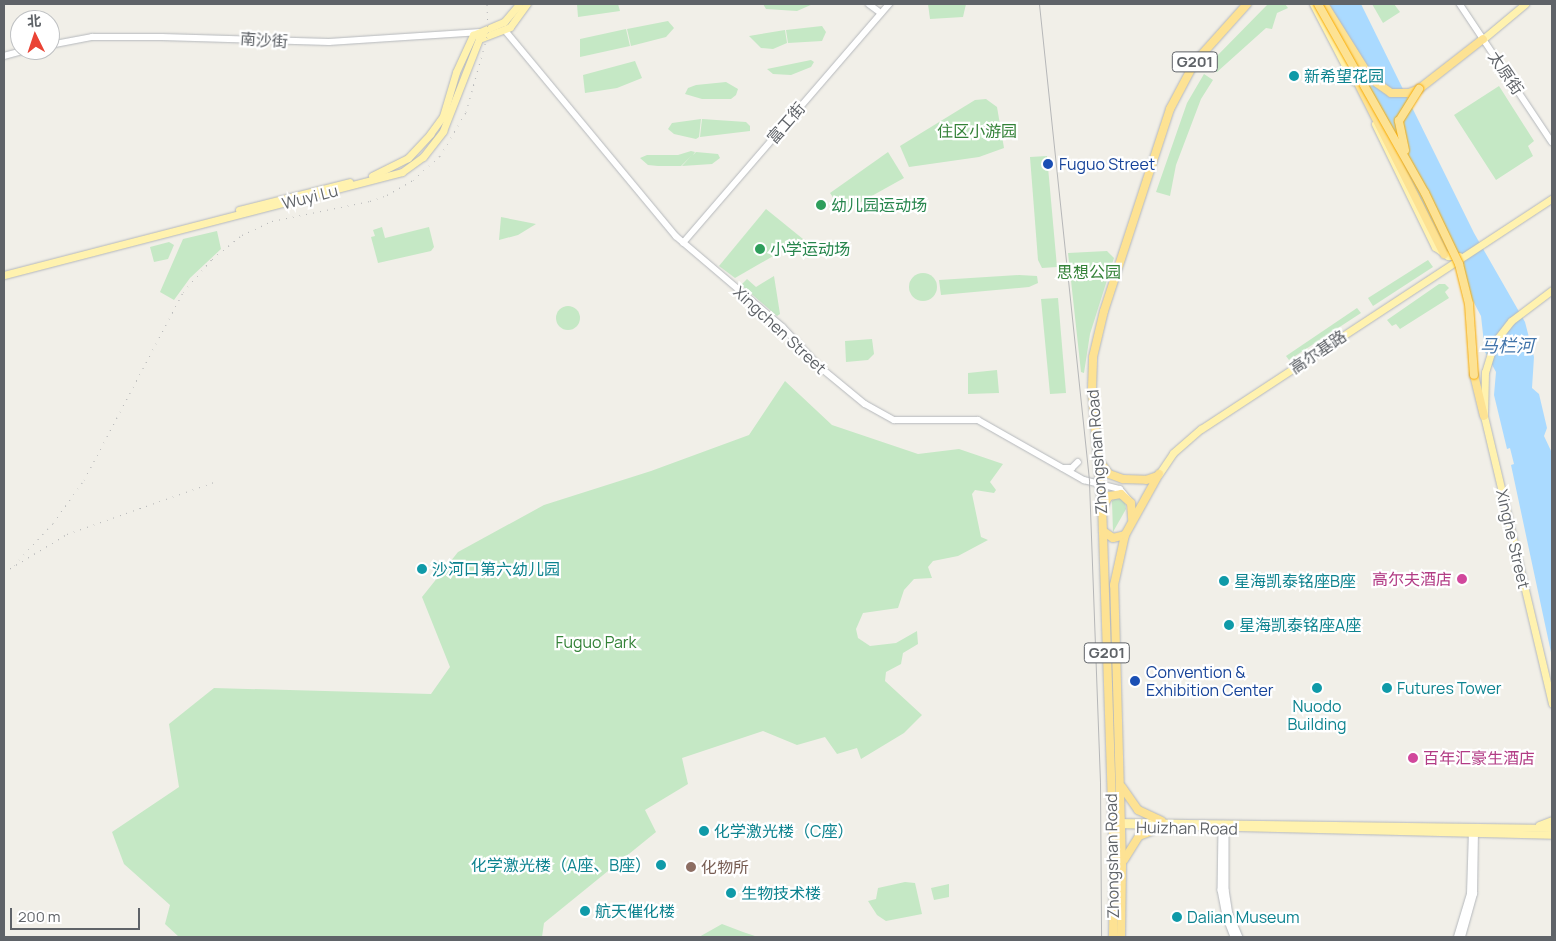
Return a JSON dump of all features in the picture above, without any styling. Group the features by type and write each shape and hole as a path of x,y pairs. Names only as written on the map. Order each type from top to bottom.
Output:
{"highway":[{"name":"Zhongshan Road","path":"1113,937 1112,823 1103,531 1101,492 1097,484 1098,458 1092,374 1096,341 1161,132 1195,62 1247,4"},
{"path":"1318,4 1429,201 1449,242 1466,288"},
{"path":"1324,4 1377,85 1400,94 1419,89"},
{"path":"1333,28 1444,254"},
{"path":"1483,39 1419,89 1402,111 1400,132 1454,247 1466,288 1474,375 1484,416"},
{"path":"1098,458 1109,474 1123,480 1146,480 1159,474"},
{"name":"Zhongshan Road","path":"1121,937 1122,864 1114,585 1126,535 1159,474"},
{"path":"1102,509 1106,500 1117,494 1131,503 1132,521"},
{"path":"1103,531 1113,538 1126,535"},
{"path":"1120,780 1132,804 1144,815 1162,824"},
{"path":"1122,864 1133,842 1162,824"}],"main road":[{"path":"478,31 504,22 519,4"},
{"path":"488,33 505,30 527,4"},
{"path":"1313,4 1435,247 1444,254 1466,254"},
{"path":"1483,39 1525,4"},
{"name":"Wuyi Lu","path":"4,270 378,175 393,168 408,158 437,125 460,59 478,31"},
{"name":"Wuyi Lu","path":"4,275 402,172 435,145 448,122 472,51 478,39 488,33"},
{"name":"高尔基路","path":"1159,474 1178,447 1201,429 1552,198"},
{"name":"Xinghe Street","path":"1552,290 1526,308 1501,331 1494,343 1485,372 1484,416 1552,704"},
{"path":"1530,827 1552,820"},
{"name":"Huizhan Road","path":"1112,823 1473,831 1552,835"},
{"name":"Huizhan Road","path":"1473,831 1530,827 1552,828"}],"street":[{"path":"869,4 881,13"},
{"name":"富工街","path":"683,243 888,4"},
{"name":"太原街","path":"1460,4 1552,142"},
{"name":"Xingchen Street","path":"505,30 605,154 683,243 763,310 820,367 865,404 894,420 978,420 1063,468 1097,484 1124,491 1131,503"},
{"name":"南沙街","path":"60,43 87,38 162,36 330,42 478,31 488,33"},
{"path":"1063,468 1072,468 1078,462"},
{"path":"1225,826 1221,890 1226,916 1234,937"},
{"path":"1225,826 1226,890 1230,914 1240,937"},
{"path":"1457,937 1470,894 1473,831"},
{"path":"1462,937 1473,901 1473,831"}],"green space":[{"path":"577,4 618,4 620,11 578,17"},
{"path":"763,4 813,4 797,11 766,9"},
{"path":"928,4 966,4 963,17 930,19"},
{"path":"1268,4 1285,4 1288,8 1277,13 1272,29 1266,28 1217,72 1209,69 1214,59"},
{"path":"1372,4 1394,4 1400,12 1383,23"},
{"path":"668,21 674,28 666,37 631,46 627,29"},
{"path":"822,26 826,32 822,41 788,43 786,30"},
{"path":"626,29 630,46 580,57 580,39"},
{"path":"785,30 787,43 773,49 761,48 749,36"},
{"path":"811,60 814,62 811,67 791,75 773,74 767,69"},
{"path":"635,61 642,78 617,88 585,93 583,75"},
{"path":"1204,74 1213,80 1201,99 1176,165 1170,196 1156,192 1187,103"},
{"path":"726,82 738,89 736,95 731,99 702,99 685,94 688,88 696,85"},
{"path":"1499,86 1534,141 1528,146 1533,156 1496,180 1454,115"},
{"name":"住区小游园","path":"986,99 997,107 1004,148 979,157 909,167 900,146 975,100"},
{"path":"701,119 699,137 696,139 674,134 668,129 672,123"},
{"path":"702,119 746,122 750,126 750,131 700,137"},
{"path":"691,151 695,152 693,155 696,152 718,154 720,158 712,164 682,166 691,156 681,166 658,166 648,165 640,158 647,155 678,155"},
{"name":"住区小游园","path":"888,152 904,178 843,212 830,193"},
{"path":"1047,156 1057,267 1042,268 1038,260 1030,157"},
{"name":"小学运动场","path":"766,209 803,239 735,278 719,266"},
{"path":"501,217 536,224 518,235 499,240"},
{"path":"382,227 385,238 429,227 434,247 431,251 378,263 371,237 375,236 373,230"},
{"path":"217,231 221,249 190,278 174,300 160,292 183,239"},
{"path":"169,242 174,245 168,259 154,262 150,247"},
{"name":"思想公园","path":"1107,251 1114,258 1090,334 1084,373 1081,372 1068,253"},
{"path":"1428,260 1433,267 1373,306 1368,298"},
{"path":"923,273 933,277 937,287 933,297 923,301 913,297 909,287 913,277"},
{"path":"1019,275 1037,276 1038,283 1029,287 941,295 939,280"},
{"path":"774,276 780,314 777,316 741,285 747,279 756,287"},
{"path":"1439,284 1445,284 1449,288 1445,292 1449,298 1400,329 1396,324 1392,326 1387,320"},
{"path":"1058,298 1066,393 1050,394 1041,299"},
{"path":"568,306 576,310 580,318 576,326 568,330 560,326 556,318 560,310"},
{"path":"1357,308 1361,313 1289,360 1286,356"},
{"path":"872,339 874,354 868,360 846,362 845,341"},
{"path":"997,370 999,393 968,394 968,373"},
{"name":"Fuguo Park","path":"785,381 832,425 918,454 959,449 1003,464 990,482 996,490 994,493 975,490 972,494 981,537 988,540 958,556 933,561 928,567 932,578 914,579 904,590 898,608 863,613 856,629 858,638 870,646 896,643 917,631 918,644 903,653 901,664 886,672 885,681 922,715 904,733 861,759 857,748 837,754 825,737 797,745 763,731 682,758 688,784 645,810 656,832 544,923 542,937 179,937 165,924 170,905 124,864 112,832 179,787 169,724 214,688 431,694 450,667 422,597 458,552 544,505 651,471 749,435"},
{"path":"1118,496 1125,500 1126,509 1113,532 1112,501"},
{"path":"905,882 915,883 922,914 886,921 877,915 868,901 876,899 878,888"},
{"path":"949,884 949,897 934,900 931,888"},
{"path":"722,924 743,932 758,937 699,937"}],"water":[{"name":"马栏河","path":"1325,4 1361,4 1474,233 1525,322 1534,357 1532,388 1539,394 1547,428 1544,436 1552,453 1552,657 1511,465 1514,464 1510,448 1507,449 1494,395 1496,372 1485,352 1481,316 1419,199"}],"tram line":[{"path":"1039,4 1089,482 1100,782 1101,937"}],"railway":[{"path":"14,565 53,523 84,480 183,292 212,259 242,235 272,221 370,201 387,195 413,180 440,156 466,112 488,33 487,4"},
{"path":"4,572 67,534 217,481"}],"place":[{"name":"新希望花园","path":"1294,76"},
{"name":"Fuguo Street","path":"1048,164"},
{"name":"幼儿园运动场","path":"821,205"},
{"name":"小学运动场","path":"760,249"},
{"name":"沙河口第六幼儿园","path":"422,569"},
{"name":"高尔夫酒店","path":"1462,579"},
{"name":"星海凯泰铭座B座","path":"1224,581"},
{"name":"星海凯泰铭座A座","path":"1229,625"},
{"name":"Convention & Exhibition Center","path":"1135,681"},
{"name":"Nuodo Building","path":"1317,688"},
{"name":"Futures Tower","path":"1387,688"},
{"name":"百年汇豪生酒店","path":"1413,758"},
{"name":"化学激光楼（C座）","path":"704,831"},
{"name":"化学激光楼（A座、B座）","path":"661,865"},
{"name":"化物所","path":"691,867"},
{"name":"生物技术楼","path":"731,893"},
{"name":"航天催化楼","path":"585,911"},
{"name":"Dalian Museum","path":"1177,917"}]}
